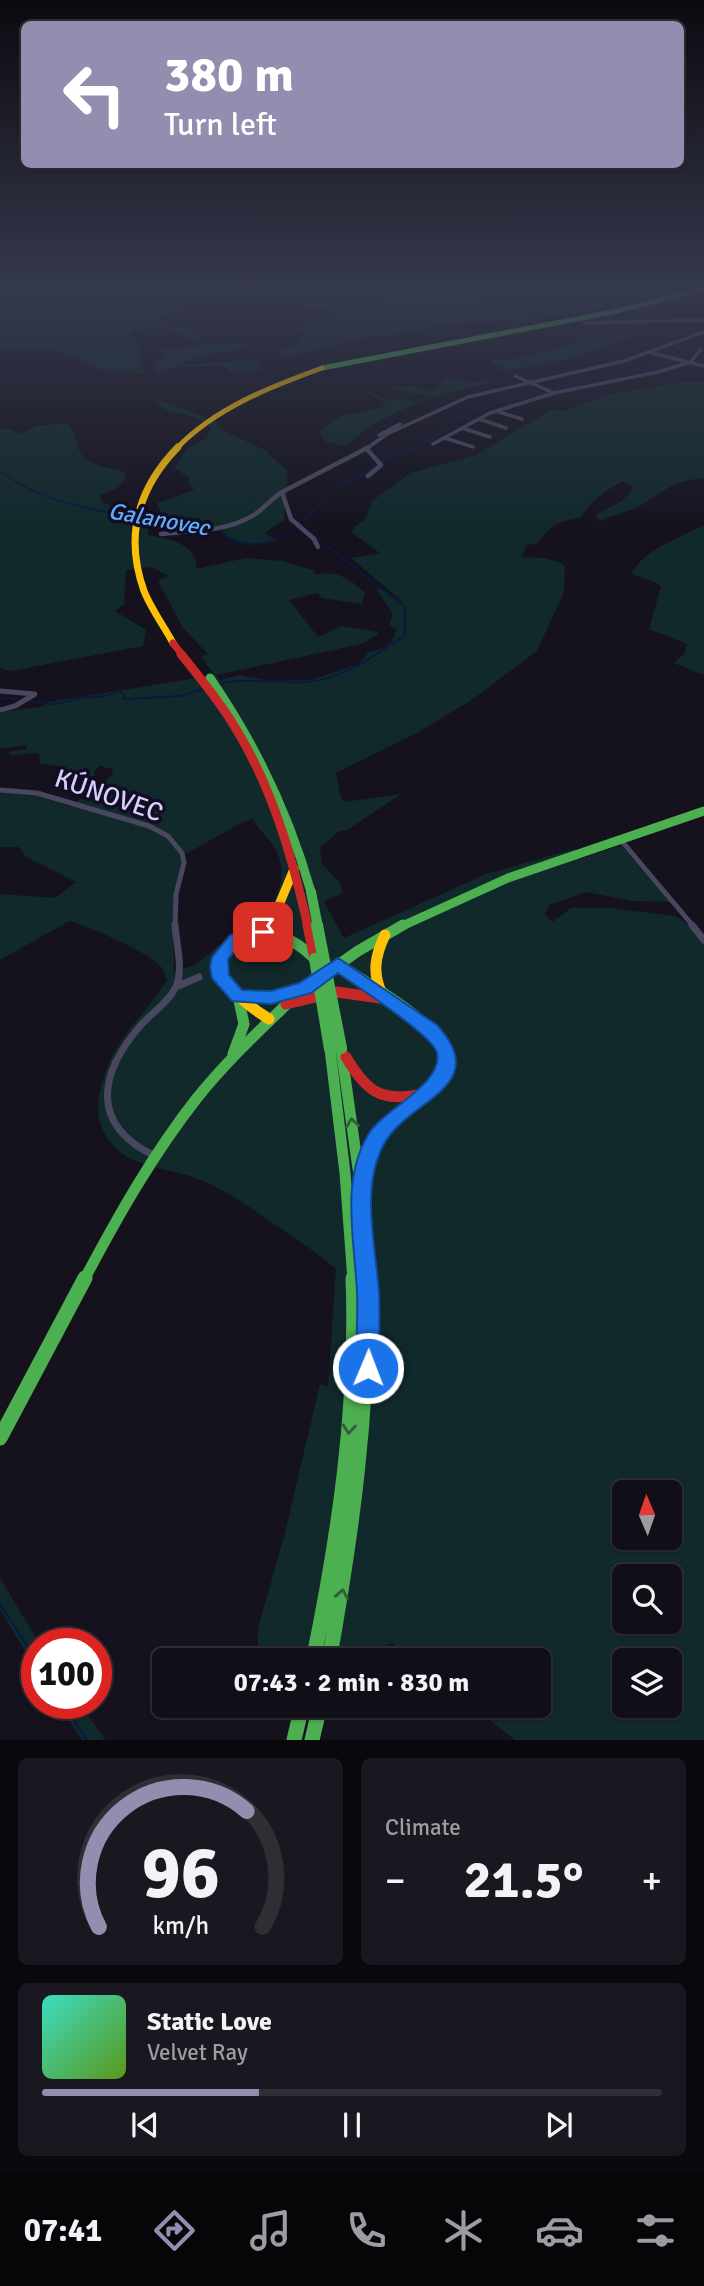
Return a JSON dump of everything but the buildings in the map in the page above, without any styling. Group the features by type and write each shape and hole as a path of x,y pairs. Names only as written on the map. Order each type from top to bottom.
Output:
{"main road":[{"path":"325,370 271,389 218,416 172,451 153,479 136,513 132,541 149,605 245,735 282,800 306,892 336,1049 360,1191 365,1239 368,1368 351,1545 332,1648"},
{"path":"245,735 306,892 315,959 336,1049 352,1240 354,1335 347,1451 335,1542 315,1648"},
{"path":"0,1438 42,1368 115,1224 155,1156 186,1110 233,1054 269,1019 338,964 385,935 478,888 704,811"},
{"path":"269,1019 223,981 218,966 224,950 268,917 279,905 295,866"},
{"path":"236,939 257,932 281,933 298,941 315,959"},
{"path":"385,935 375,954 372,967 375,982 386,999"},
{"path":"338,964 431,1030 445,1048 446,1071 431,1090 391,1120 378,1136 370,1151 360,1191"},
{"path":"238,996 271,997 305,988"},
{"path":"286,1004 337,992 386,999"},
{"path":"233,1054 244,1024 238,996"},
{"path":"336,1049 356,1078 373,1092 387,1097 404,1098 431,1090"},
{"path":"294,1740 299,1718"},
{"path":"312,1740 317,1718"}],"street":[{"path":"161,534 204,530 246,519 282,492 366,449 387,434 468,397 584,370"},
{"path":"433,444 497,411 552,392 663,370"},
{"path":"515,376 552,392"},
{"path":"497,411 522,419"},
{"path":"479,419 506,428"},
{"path":"376,442 377,437 386,429 400,424"},
{"path":"462,428 490,437"},
{"path":"445,438 473,447"},
{"path":"366,449 380,465 368,476"},
{"path":"282,492 288,515 299,528 312,535 318,547"},
{"path":"0,691 35,694 15,706 0,710"},
{"name":"KÚNOVEC","path":"0,790 37,793 149,826 177,846 185,865 176,895 176,987"},
{"path":"620,839 677,903 704,940"},
{"path":"155,1156 133,1147 115,1130 108,1107 110,1085 119,1058 130,1038 176,987 199,977"}],"green space":[{"path":"105,370 143,370 145,374"},
{"path":"229,370 258,370 240,373"},
{"path":"445,378 476,382 487,379 489,383 431,399 394,413 361,433 346,446 326,442 318,431 339,417 385,406 385,402 374,397 359,382 372,393 387,400 419,401 432,397 383,387 413,386 433,392"},
{"path":"691,381 704,383 704,478 674,485 635,508 599,521 594,516 622,501 634,488 623,481 599,496 580,518 555,525 537,545 528,544 521,557 544,558 562,563 565,567 564,592 537,651 473,699 419,732 336,773 344,802 401,794 347,830 338,832 320,848 322,864 341,884 342,893 324,902 344,938 486,874 574,849 583,858 621,845 672,902 632,901 586,892 549,905 545,914 552,922 571,908 610,908 675,916 690,925 704,944 704,1740 515,1740 487,1718 551,1718 551,1648 398,1648 392,1643 381,1648 258,1648 258,1628 285,1533 320,1384 328,1386 336,1269 304,1244 227,1193 187,1175 129,1158 111,1143 105,1134 98,1106 104,1078 119,1045 167,980 163,969 157,963 120,941 69,921 0,960 0,894 55,898 76,882 26,857 19,847 0,847 0,792 33,794 71,806 80,799 90,801 95,798 99,787 113,774 112,769 100,766 94,771 95,776 69,776 58,766 40,763 39,753 11,755 8,752 26,749 26,745 0,749 0,712 215,675 201,657 208,654 183,628 158,581 168,576 152,567 126,570 124,604 115,611 146,630 143,646 10,671 0,668 0,429 10,429 21,434 37,426 67,423 79,450 87,460 99,466 125,472 126,479 117,488 99,496 103,503 151,516 161,513 157,503 194,490 188,483 190,478 174,468 187,449 207,438 211,428 193,416 172,414 155,401 217,422 218,428 269,452 268,454 288,471 284,520 264,533 278,541 239,542 220,528 181,530 173,525 148,524 148,535 173,541 187,548 196,560 197,569 246,558 283,561 313,570 316,575 331,574 343,577 365,593 362,604 322,598 317,593 289,600 318,637 341,626 378,632 361,644 216,675 220,680 240,675 271,681 311,680 359,664 369,652 384,648 392,641 397,629 389,625 393,614 376,589 381,589 404,603 351,558 380,553 352,533 354,527 365,520 372,501 410,473 476,455 551,410 565,411 607,395","holes":["253,819 275,848 282,869 275,899 195,965 174,972 173,915 183,865 182,856"]},
{"path":"704,525 704,675 674,663 685,653 687,644 649,629 661,587 655,582 632,574 637,565 653,551"},
{"path":"0,1578 30,1628 21,1628 21,1644 0,1609"},
{"path":"68,1719 91,1719 105,1740 82,1740"}],"waterway":[{"name":"Galanovec","path":"553,390 573,386 589,378 610,379 630,371 641,370"},
{"name":"Galanovec","path":"382,461 441,435 445,424 487,405 548,392"},
{"name":"Galanovec","path":"218,529 227,537 247,544 277,538 297,528 296,523 307,517 329,494 365,474 377,464"},
{"name":"Galanovec","path":"0,471 16,482 49,497 81,507 135,518"},
{"name":"Galanovec","path":"140,519 210,527"},
{"path":"219,684 241,681 321,680 359,665 405,635 405,607 307,530"},
{"path":"0,698 55,704 106,696 119,690 124,695 123,698 128,699 180,696 204,689"},
{"path":"0,1604 21,1636"},
{"path":"73,1719 87,1740"}],"traffic: fast":[{"path":"210,678 243,728 270,780 293,835 311,892"},
{"path":"301,991 382,936 469,893 546,863 704,811"},
{"path":"311,892 341,1048"},
{"path":"244,936 264,933 282,936 298,944 313,957"},
{"path":"315,959 330,1049"},
{"path":"338,964 396,1002 425,1025 444,1046 447,1056 445,1072 436,1085 391,1119 379,1133 362,1184"},
{"path":"233,1054 244,1024 238,996"},
{"path":"0,1438 117,1220 169,1136 220,1072 290,1001"},
{"path":"331,1648 359,1469 368,1324 364,1218 341,1048"},
{"path":"315,1648 344,1480 354,1343 353,1266 348,1204 330,1049"},
{"path":"294,1740 299,1718"},
{"path":"312,1740 317,1718"}],"traffic: slow":[{"path":"173,643 144,591 134,544 140,503 159,466 189,435 228,408 273,386 316,370"},
{"path":"269,1019 233,992 225,982 221,960 227,947 240,934 276,909 285,895 294,869"},
{"path":"382,994 376,978 375,964 385,935"}],"traffic: jam":[{"path":"173,643 227,714 263,780 294,868 315,959"},
{"path":"239,997 271,997 305,988"},
{"path":"286,1004 337,992 380,998"},
{"path":"346,1057 360,1079 376,1092 395,1098 421,1094"}],"route":[{"path":"263,932 236,939 226,947 220,957 218,966 221,978 238,996 271,997 305,988 338,964 431,1030 443,1043 447,1053 447,1066 439,1083 386,1125 378,1136 369,1156 360,1191 367,1263 368,1368"}]}
